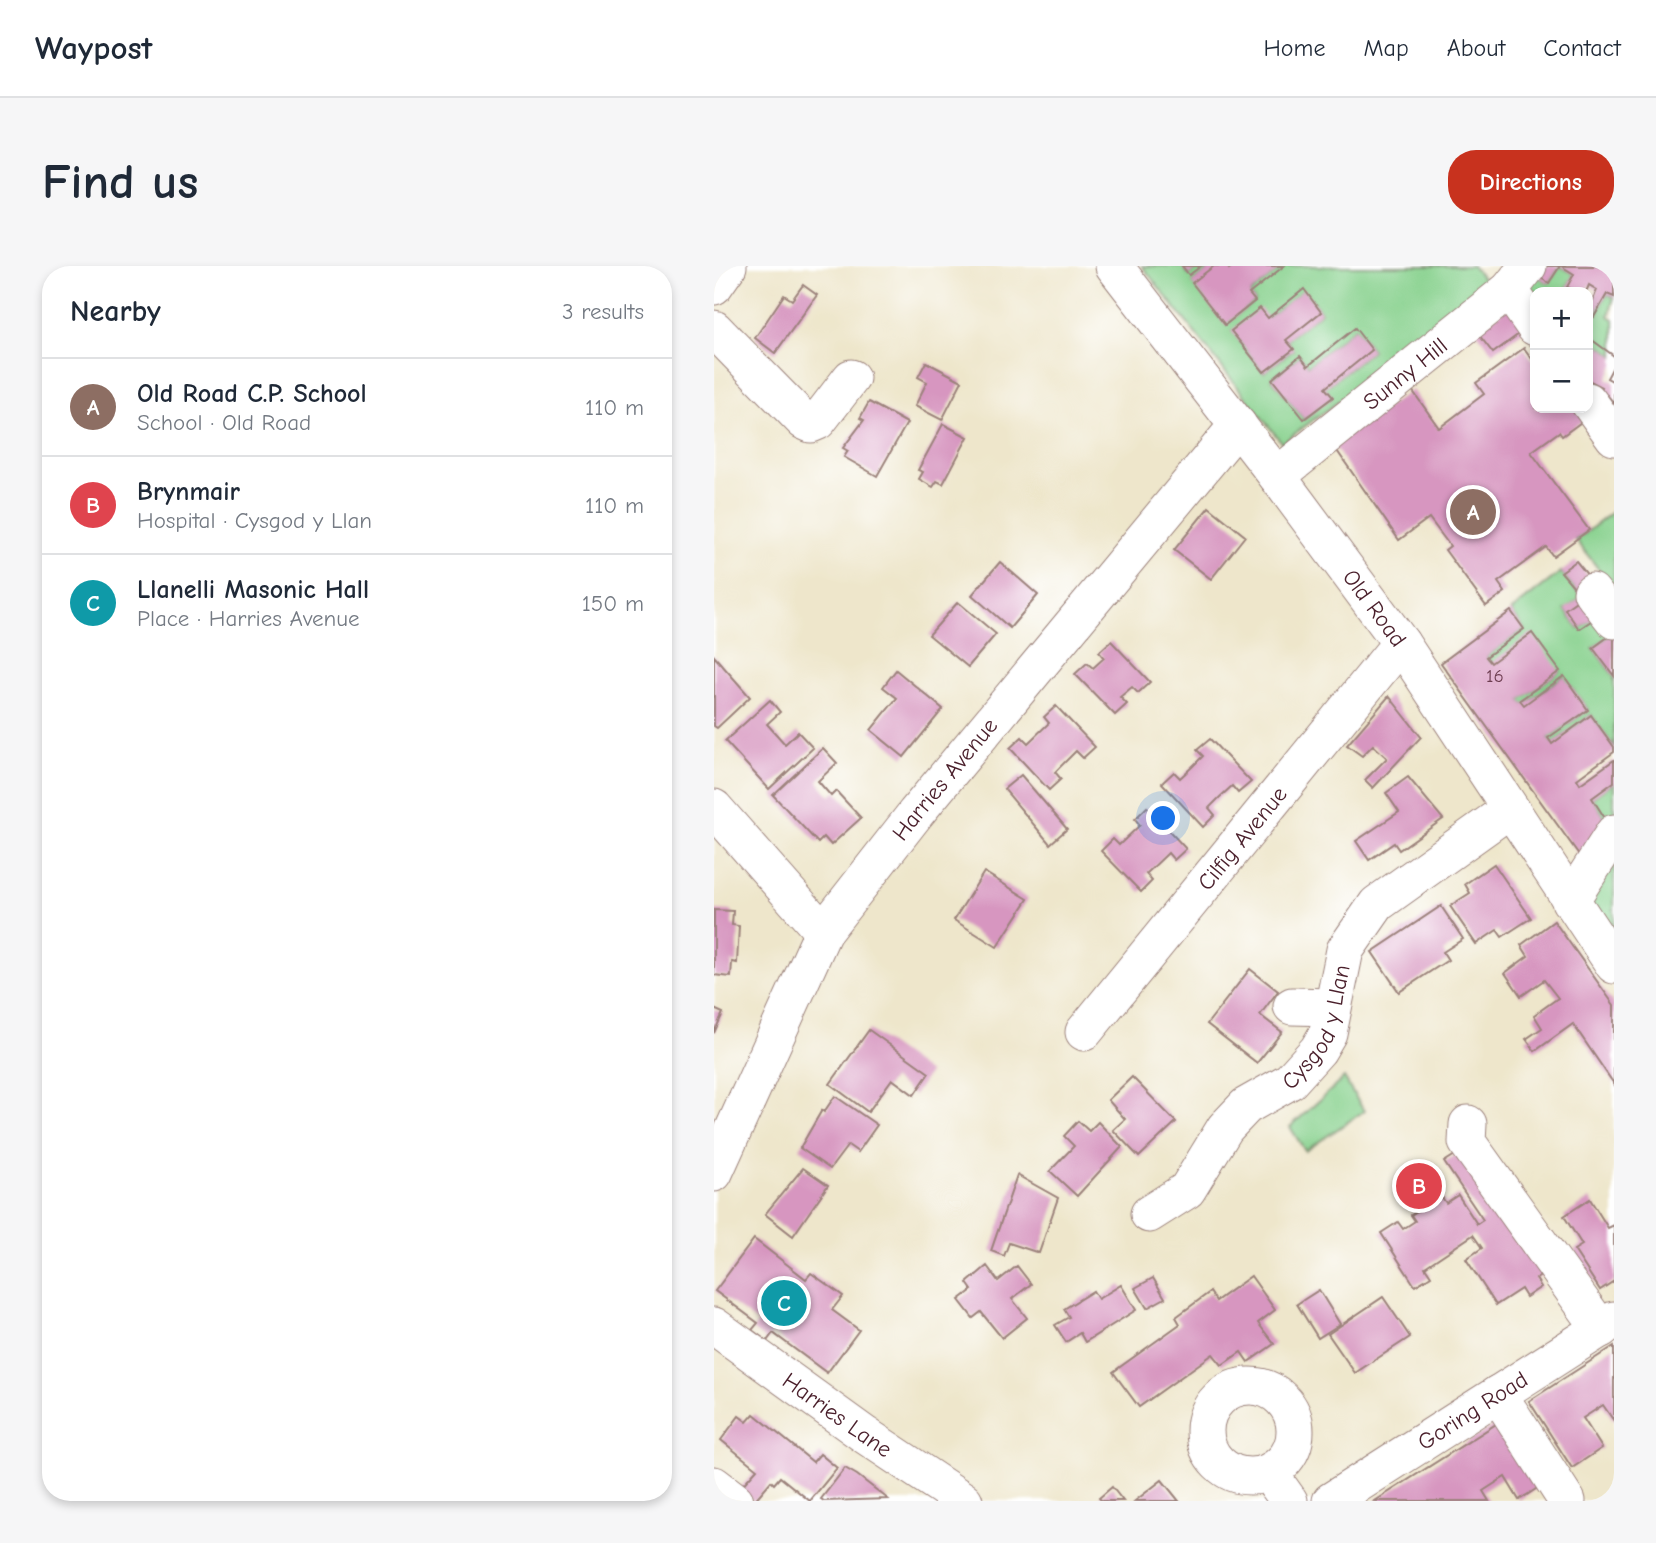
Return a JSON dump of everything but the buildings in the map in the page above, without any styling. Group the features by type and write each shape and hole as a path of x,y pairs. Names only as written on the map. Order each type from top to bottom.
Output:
{"street":[{"path":"714,286 728,266"},
{"name":"Old Road","path":"1114,266 1238,425 1401,643 1614,965"},
{"path":"1518,278 1530,313"},
{"name":"Sunny Hill","path":"1277,477 1518,278"},
{"path":"714,329 804,421 811,424 818,421 851,378"},
{"path":"1593,408 1614,438"},
{"name":"Harries Avenue","path":"714,1173 823,932 916,813 1238,425"},
{"name":"Cilfig Avenue","path":"1084,1032 1401,643"},
{"path":"714,808 823,932"},
{"name":"Cysgod y Llan","path":"1149,1214 1187,1190 1225,1128 1246,1106 1290,1081 1318,1050 1328,1033 1345,950 1377,904 1510,809"},
{"path":"1570,901 1614,833"},
{"path":"1292,1006 1332,1007"},
{"path":"1468,1124 1467,1142 1607,1324"},
{"name":"Goring Road","path":"1331,1501 1607,1324"},
{"name":"Harries Lane","path":"714,1326 865,1435 964,1501"},
{"path":"1498,1394 1567,1501"},
{"path":"714,1485 735,1501"}],"green space":[{"path":"1142,266 1182,266 1189,275 1201,266 1214,266 1193,283 1225,324 1255,301 1249,294 1284,266 1472,266 1490,286 1487,292 1282,443","holes":["1304,290 1321,312 1286,340 1293,350 1264,372 1232,331 1268,318","1355,328 1372,350 1325,388 1332,397 1304,419 1272,379 1300,356 1308,366"]},
{"path":"1560,266 1574,274 1567,287 1530,287 1530,298 1525,290 1535,275 1549,283"},
{"path":"1607,294 1614,297 1609,316 1614,319 1614,356 1593,341 1594,316"},
{"path":"1614,511 1614,589 1576,540"},
{"path":"1561,572 1582,597 1565,610 1579,629 1597,617 1612,634 1593,648 1614,676 1614,747 1591,715 1552,744 1548,738 1588,710 1563,676 1524,705 1520,700 1560,671 1491,663 1486,657 1524,629 1511,611"},
{"path":"1614,782 1614,820 1610,826 1592,798"},
{"path":"1614,838 1614,946 1588,899"},
{"path":"1344,1078 1364,1111 1305,1151 1290,1127"}],"place":[{"name":"Old Road C.P. School","path":"1473,512"},
{"name":"Brynmair","path":"1419,1186"},
{"name":"Llanelli Masonic Hall","path":"784,1303"}]}
